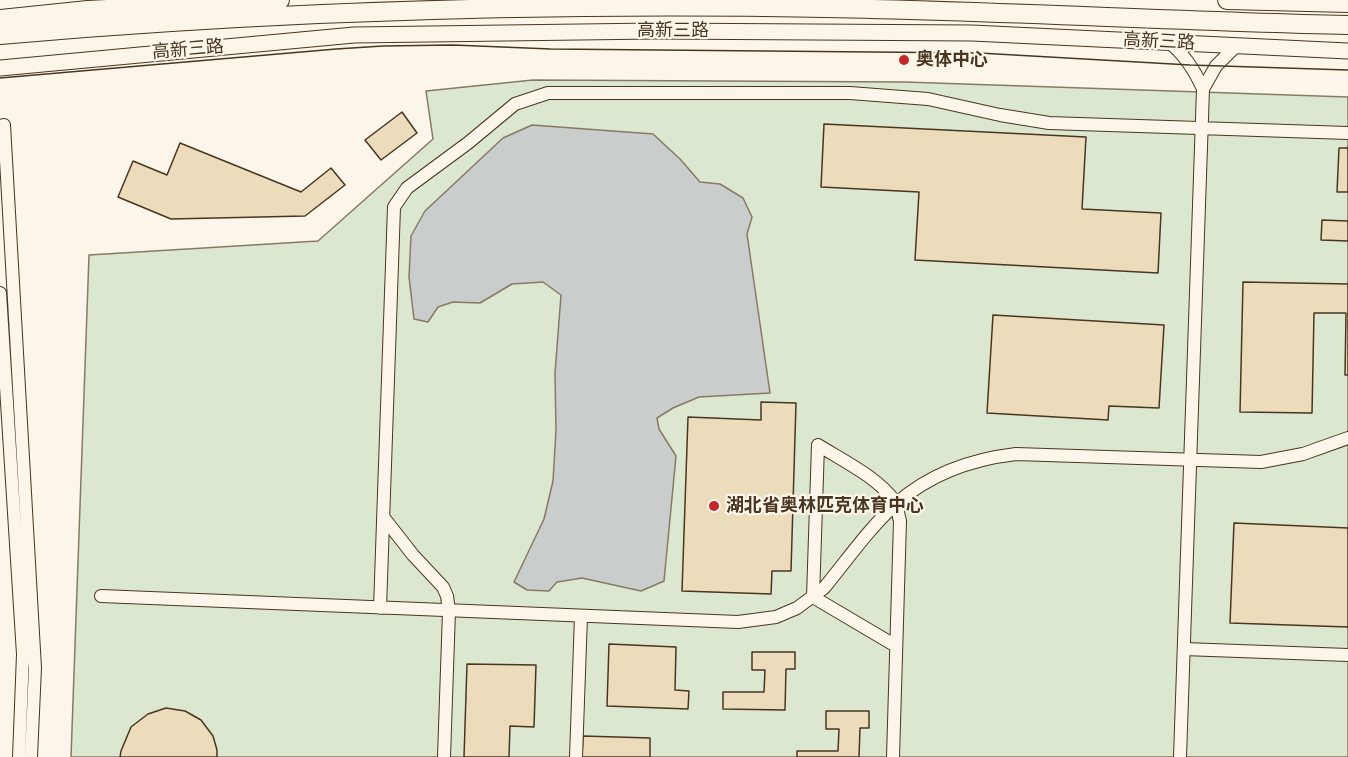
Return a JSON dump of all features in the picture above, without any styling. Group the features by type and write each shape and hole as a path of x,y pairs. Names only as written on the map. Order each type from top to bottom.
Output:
{"highway":[{"path":"0,19 88,10 280,0"},
{"path":"1227,0 1348,3"},
{"name":"高新三路","path":"0,36 89,27 261,18 557,8 823,8 1348,25"}],"main road":[{"name":"高新三路","path":"0,68 354,34 655,31 972,33 1348,51"}],"street":[{"path":"1170,43 1181,52 1196,74 1203,90 1180,757"},
{"path":"1203,90 1216,66 1236,46"},
{"path":"380,608 394,207 407,188 468,143 515,104 548,93 850,93 928,99 1049,123 1348,133"},
{"path":"0,126 4,125 35,668 32,757"},
{"path":"0,293 23,654 19,757"},
{"path":"101,596 738,622 776,618 813,597 824,588 896,504 914,490 934,478 987,458 1016,454 1261,462 1303,454 1348,438"},
{"path":"813,597 818,445 862,472 885,491 896,504 900,520 893,757"},
{"path":"384,518 413,555 443,587 447,596 449,610 444,757"},
{"path":"813,597 896,646"},
{"path":"576,757 581,616"},
{"path":"1184,649 1348,655"}],"green space":[{"name":"湖北省奥林匹克体育中心","path":"533,80 905,82 1348,97 1348,757 71,757 89,255 318,241 433,139 426,91"}],"shaded area":[{"path":"532,125 653,134 680,159 700,182 720,184 743,198 752,217 747,234 770,393 699,397 657,418 659,429 676,456 664,581 641,591 582,578 557,582 549,591 527,590 514,582 544,519 553,481 556,430 555,373 561,295 543,282 512,284 480,303 453,302 438,307 428,322 414,319 409,277 411,236 425,211 503,138"}],"building":[{"path":"402,112 417,133 381,160 365,140"},
{"path":"824,124 1086,137 1082,209 1161,213 1158,273 915,260 919,192 821,187"},
{"path":"180,143 301,192 331,168 345,185 305,216 171,219 118,197 133,161 167,175"},
{"path":"1339,148 1348,148 1348,192 1337,192"},
{"path":"1322,220 1348,221 1348,241 1321,240"},
{"path":"1243,282 1348,284 1348,375 1345,375 1346,313 1314,313 1312,413 1240,412"},
{"path":"993,315 1164,325 1159,408 1109,406 1108,420 987,413"},
{"path":"761,402 796,403 791,571 772,571 771,594 682,591 688,417 761,420"},
{"path":"1234,523 1348,528 1348,627 1230,623"},
{"path":"609,644 676,647 675,690 689,691 688,709 607,706"},
{"path":"752,652 795,652 795,669 786,669 785,710 723,709 723,692 764,692 765,670 752,670"},
{"path":"467,664 536,665 534,727 510,726 509,757 464,757"},
{"path":"166,708 185,711 201,720 213,736 217,757 120,757 131,727 148,714"},
{"path":"826,711 869,711 869,728 860,728 859,757 797,757 797,751 838,751 839,729 826,729"},
{"path":"583,736 650,738 650,757 582,757"}],"tram line":[{"path":"0,78 336,49 453,45 551,49 979,53 1190,65 1348,70"}],"place":[{"name":"奥体中心","path":"904,60"},
{"name":"湖北省奥林匹克体育中心","path":"714,506"}]}
